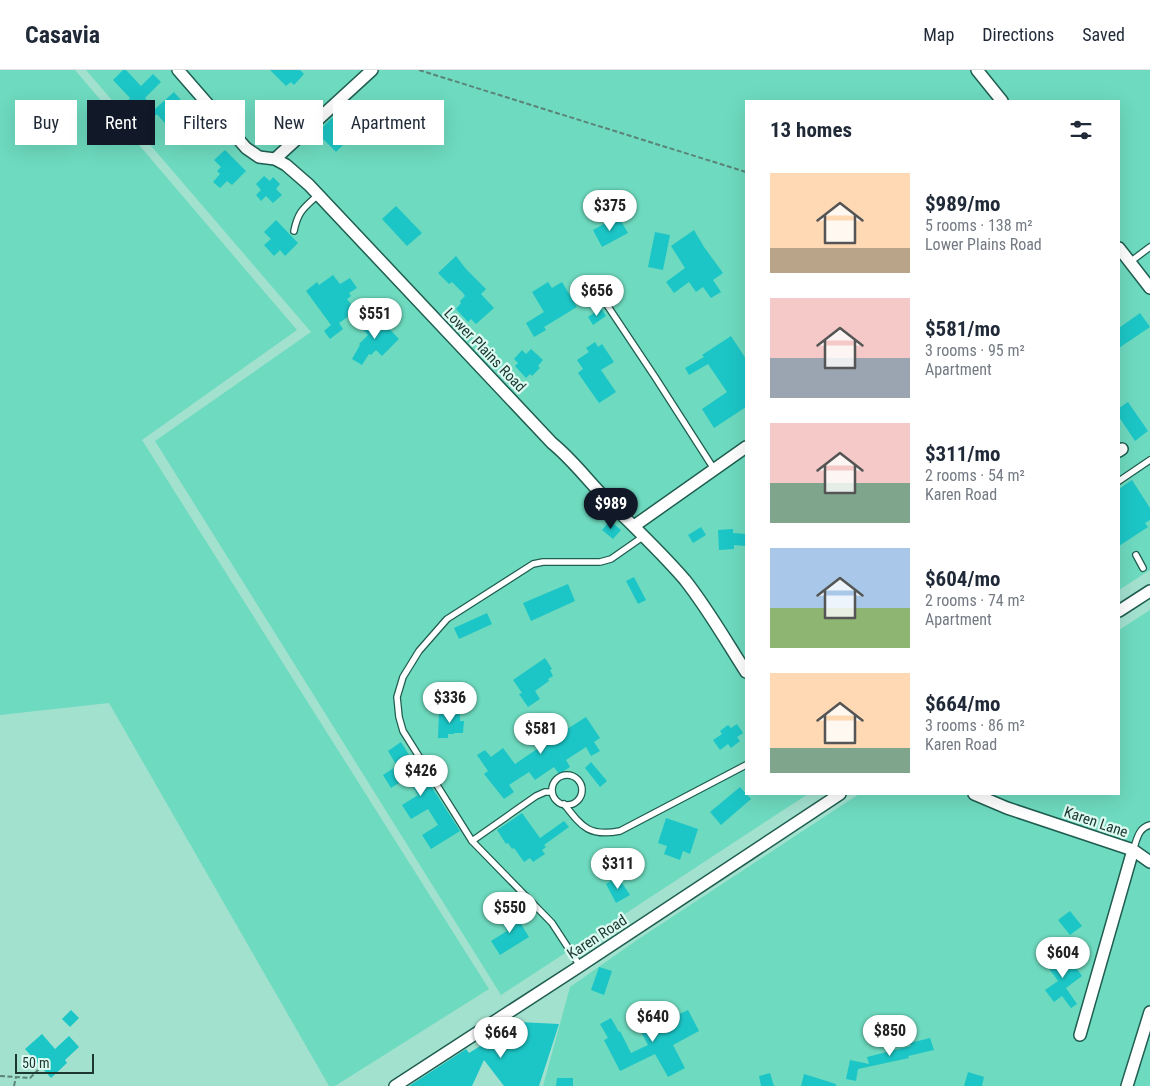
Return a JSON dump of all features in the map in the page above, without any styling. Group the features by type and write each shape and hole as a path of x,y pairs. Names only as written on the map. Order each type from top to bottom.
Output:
{"street":[{"name":"Lower Plains Road","path":"178,70 246,148 259,157 275,159 296,173 552,443 645,536 686,582 745,670"},
{"path":"275,159 372,70"},
{"path":"977,70 1001,100"},
{"path":"1120,249 1150,288"},
{"path":"634,526 745,448"},
{"path":"1120,610 1150,591"},
{"path":"819,795 824,804"},
{"name":"Karen Road","path":"396,1086 838,795"},
{"name":"Karen Lane","path":"976,795 1007,808 1133,850 1150,862"},
{"path":"1080,1035 1133,850"},
{"path":"1127,1086 1150,1012"}],"lane":[{"path":"294,231 300,213 318,195"},
{"path":"1130,262 1150,247"},
{"path":"597,290 714,469"},
{"path":"1120,480 1150,460"},
{"path":"580,966 552,923 472,841 403,731 399,717 397,697 403,677 420,650 447,619 532,564 543,562 600,562 611,559 645,536"},
{"path":"1136,555 1143,568"},
{"path":"564,804 579,824 593,832 610,833 620,831 745,766"},
{"path":"565,775 576,779 580,783 582,790 578,800 569,804 557,801 552,792 556,779 565,775"},
{"path":"472,841 536,796 545,792 552,792"},
{"path":"1133,850 1139,832 1144,827 1150,825"}],"path":[{"path":"419,70 745,172"},
{"path":"0,1076 30,1078 39,1069"},
{"path":"14,1086 16,1077"}],"green space":[{"path":"0,70 75,70 101,100 87,100 87,145 139,145 297,330 142,440 489,989 335,1086 329,1086 109,703 0,715"},
{"path":"86,70 1150,70 1150,570 1120,589 1120,100 745,100 745,795 806,795 501,995 155,441 311,332 150,145 155,145 155,100 112,100"},
{"path":"1150,610 1150,1086 543,1086 570,987 637,940 857,795 1120,795 1120,629"}],"building":[{"path":"123,70 126,70 141,86 153,74 161,82 145,98 147,100 128,100 130,98 113,80"},
{"path":"270,70 300,70 304,74 294,85 291,82 286,86"},
{"path":"174,92 181,100 165,100"},
{"path":"165,100 165,123 157,114 155,116 155,109"},
{"path":"333,119 333,145 343,145 336,152 323,139 323,127"},
{"path":"225,150 246,171 232,185 227,181 220,188 213,182 220,174 217,171 221,167 214,160"},
{"path":"264,176 270,181 273,177 280,184 276,189 282,195 273,203 266,196 261,201 256,195 261,190 256,184"},
{"path":"396,206 422,233 407,246 382,219"},
{"path":"618,216 628,233 602,247 593,230"},
{"path":"276,220 298,243 285,256 280,250 274,256 264,245 271,239 264,232"},
{"path":"694,230 723,273 713,280 721,292 711,298 703,287 696,292 689,282 674,293 666,282 685,268 671,246"},
{"path":"655,232 670,235 663,270 648,267"},
{"path":"456,256 486,289 481,294 494,308 476,324 471,319 468,322 456,309 465,296 463,293 452,282 449,284 438,273"},
{"path":"333,275 340,284 350,278 357,288 349,293 351,296 347,299 356,311 339,323 343,329 330,339 324,331 331,325 306,291 317,282 319,285"},
{"path":"548,282 552,288 562,282 577,307 544,327 546,330 534,337 526,323 544,312 532,292"},
{"path":"601,308 606,316 593,325 588,317"},
{"path":"1140,313 1150,327 1120,347 1120,327"},
{"path":"376,315 399,339 382,356 376,350 371,355 369,354 362,365 352,359 359,344 368,335 362,329"},
{"path":"731,336 745,357 745,408 714,428 702,409 727,392 708,364 689,375 685,368 704,357 702,355"},
{"path":"595,342 598,347 602,344 614,362 601,370 616,392 599,403 578,373 583,369 577,360 589,352 586,348"},
{"path":"531,349 543,360 538,366 540,368 532,376 530,374 526,378 515,366 518,363 514,359 522,350 526,354"},
{"path":"1128,402 1148,431 1135,441 1120,418 1120,407"},
{"path":"1132,480 1150,508 1150,520 1145,523 1148,527 1120,545 1120,488"},
{"path":"610,521 621,530 613,539 602,530"},
{"path":"701,527 706,535 693,543 688,535"},
{"path":"733,529 733,533 745,534 745,546 734,545 734,549 719,550 718,530"},
{"path":"634,577 646,600 638,604 626,581"},
{"path":"568,584 575,601 531,621 523,603"},
{"path":"487,613 492,624 459,639 454,628"},
{"path":"545,658 552,669 550,670 553,676 535,691 540,699 528,707 519,694 522,693 513,680"},
{"path":"450,710 460,710 460,721 464,721 463,733 448,734 448,738 438,738 439,713 450,713"},
{"path":"586,717 600,738 594,742 600,751 591,756 586,747 566,760 570,767 559,774 554,767 535,780 529,772 509,785 514,792 504,799 484,774 488,771 477,755 485,750 491,757 503,748 515,764 540,747 531,733 552,719 561,733"},
{"path":"737,724 743,733 737,737 740,741 731,748 728,744 720,750 713,740 722,734 720,731 728,725 731,728"},
{"path":"401,742 460,831 431,849 422,835 438,825 428,809 411,819 402,805 418,795 407,778 391,788 383,775 397,766 388,751"},
{"path":"591,762 607,781 600,787 585,768"},
{"path":"740,787 745,795 751,799 721,825 710,812"},
{"path":"522,813 540,838 564,821 569,827 544,845 546,847 542,850 545,854 533,862 530,858 524,862 514,848 512,849 508,843 506,844 497,830"},
{"path":"666,818 698,829 690,854 683,851 680,860 664,854 667,846 658,843"},
{"path":"618,877 630,895 616,903 606,884"},
{"path":"513,911 529,937 500,955 491,941 507,931 500,919"},
{"path":"1070,911 1082,926 1070,935 1058,920"},
{"path":"1066,953 1082,976 1066,988 1077,1004 1071,1008 1062,996 1054,1002 1045,990 1058,981 1047,966"},
{"path":"599,967 612,971 604,995 591,990"},
{"path":"71,1010 79,1018 70,1027 62,1019"},
{"path":"688,1010 699,1031 673,1045 685,1068 668,1077 655,1054 620,1071 604,1040 608,1038 600,1024 611,1018 631,1053 648,1045 641,1032"},
{"path":"519,1022 559,1024 539,1086 504,1086 484,1060 472,1086 409,1086 466,1049 469,1053"},
{"path":"42,1034 55,1049 69,1036 79,1047 65,1060 67,1063 51,1078 25,1049"},
{"path":"930,1038 934,1050 908,1056 909,1058 858,1069 856,1081 846,1079 850,1060 869,1064 867,1057 911,1046 910,1043"},
{"path":"968,1072 984,1077 982,1086 964,1086"},
{"path":"770,1073 774,1086 761,1086 759,1076"},
{"path":"804,1074 836,1084 836,1086 801,1086"},
{"path":"557,1078 573,1078 573,1086 556,1086"}]}
